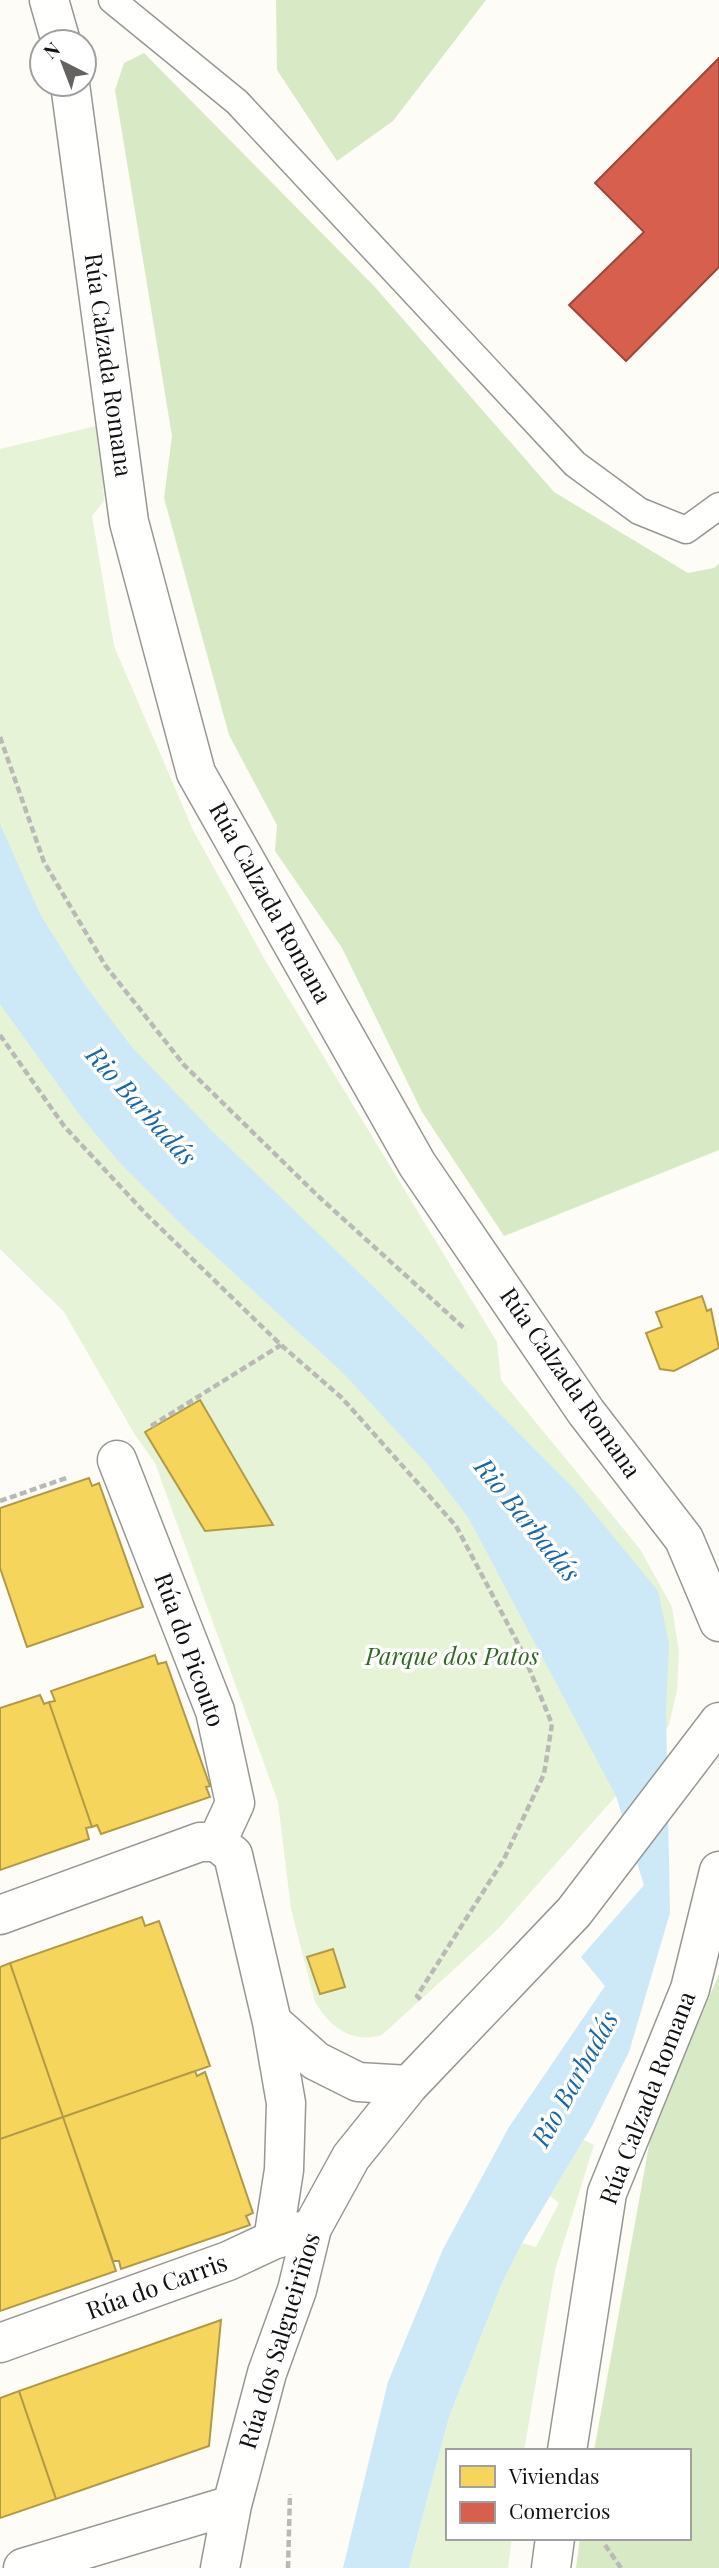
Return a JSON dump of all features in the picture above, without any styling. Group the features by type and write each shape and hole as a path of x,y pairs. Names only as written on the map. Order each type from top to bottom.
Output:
{"street":[{"path":"49,0 57,28"},
{"name":"Rúa Calzada Romana","path":"72,98 129,522 196,773 417,1164 586,1412 684,1539 719,1622"},
{"name":"Rúa do Picouto","path":"117,1460 215,1711 235,1803 217,1842"},
{"name":"Rúa dos Salgueiriños","path":"220,2568 232,2505 267,2373 296,2290 312,2228 351,2157 409,2085 458,2037 574,1912 719,1722"},
{"path":"0,1915 200,1842 217,1842 233,1855 272,2022 286,2104 284,2171 272,2240"},
{"name":"Rúa Calzada Romana","path":"568,2449 607,2193 690,1989 719,1871"},
{"path":"272,2022 316,2061 358,2082 409,2085"},
{"name":"Rúa do Carris","path":"0,2343 228,2261 272,2240 312,2228"},
{"path":"23,2568 232,2505"},
{"path":"551,2568 555,2540"}],"lane":[{"path":"112,0 237,102 575,464 639,511 686,530 719,506"}],"path":[{"path":"0,737 44,862 105,965 184,1065 318,1196 475,1339"},
{"path":"0,1035 64,1126 146,1214 281,1345 342,1398 456,1526 522,1651 552,1724 544,1774 503,1859 417,1996 458,2037"},
{"path":"0,1501 117,1460 145,1430 281,1345"},
{"path":"601,2540 621,2568"}],"green space":[{"path":"276,0 486,0 393,121 337,161 277,70"},
{"path":"144,53 374,286 554,492 688,573 714,568 719,563 719,1150 504,1236 422,1112 342,948 275,851 277,825 229,735 164,498 172,436 115,90 124,63"},
{"name":"Parque dos Patos","path":"100,425 104,501 92,516 114,646 193,830 265,960 497,1342 501,1380 640,1549 672,1607 679,1652 677,1690 669,1725 616,1796 498,1929 382,2035 371,2037 342,2031 327,2019 315,2002 291,1909 278,1802 155,1463 135,1435 64,1312 0,1249 0,449"},
{"path":"719,1974 719,2568 576,2568 580,2540 691,2540 691,2449 594,2449 651,2134"},
{"path":"584,2140 594,2145 555,2270 524,2449 446,2449 446,2540 512,2540 508,2568 409,2568 449,2417 502,2283 522,2243 536,2247 559,2203 550,2196"}],"water":[{"name":"Rio Barbadás","path":"0,824 41,916 84,984 131,1046 213,1132 381,1294 576,1491 658,1591 669,1644 666,1710 670,1913 629,2052 592,2126 522,2243 502,2283 449,2417 409,2568 343,2568 388,2382 443,2249 509,2127 605,1986 581,1957 644,1885 616,1796 468,1517 428,1465 342,1372 187,1230 119,1162 79,1114 0,1004"}],"building: Viviendas":[{"path":"702,1296 707,1311 711,1309 719,1348 674,1371 660,1369 646,1333 662,1327 656,1312"},
{"path":"200,1400 273,1525 205,1531 145,1432"},
{"path":"89,1478 92,1486 99,1483 143,1607 27,1647 0,1568 0,1508"},
{"path":"155,1655 158,1664 166,1662 210,1786 206,1787 210,1797 101,1834 97,1825 92,1827 49,1702 55,1701 51,1691"},
{"path":"40,1695 44,1704 49,1702 92,1827 86,1828 89,1839 0,1870 0,1708"},
{"path":"142,1917 145,1926 159,1921 210,2066 63,2117 10,1963"},
{"path":"333,1949 345,1987 320,1994 307,1957"},
{"path":"10,1963 63,2117 0,2139 0,1967"},
{"path":"195,2071 197,2076 205,2072 253,2213 246,2216 250,2225 121,2269 119,2261 113,2261 63,2117"},
{"path":"63,2117 116,2271 0,2311 0,2139"},
{"path":"221,2320 209,2446 56,2499 19,2391"},
{"path":"19,2391 56,2499 0,2518 0,2398"}],"building: Comercios":[{"path":"719,58 719,267 626,361 569,305 644,232 595,183"}]}
